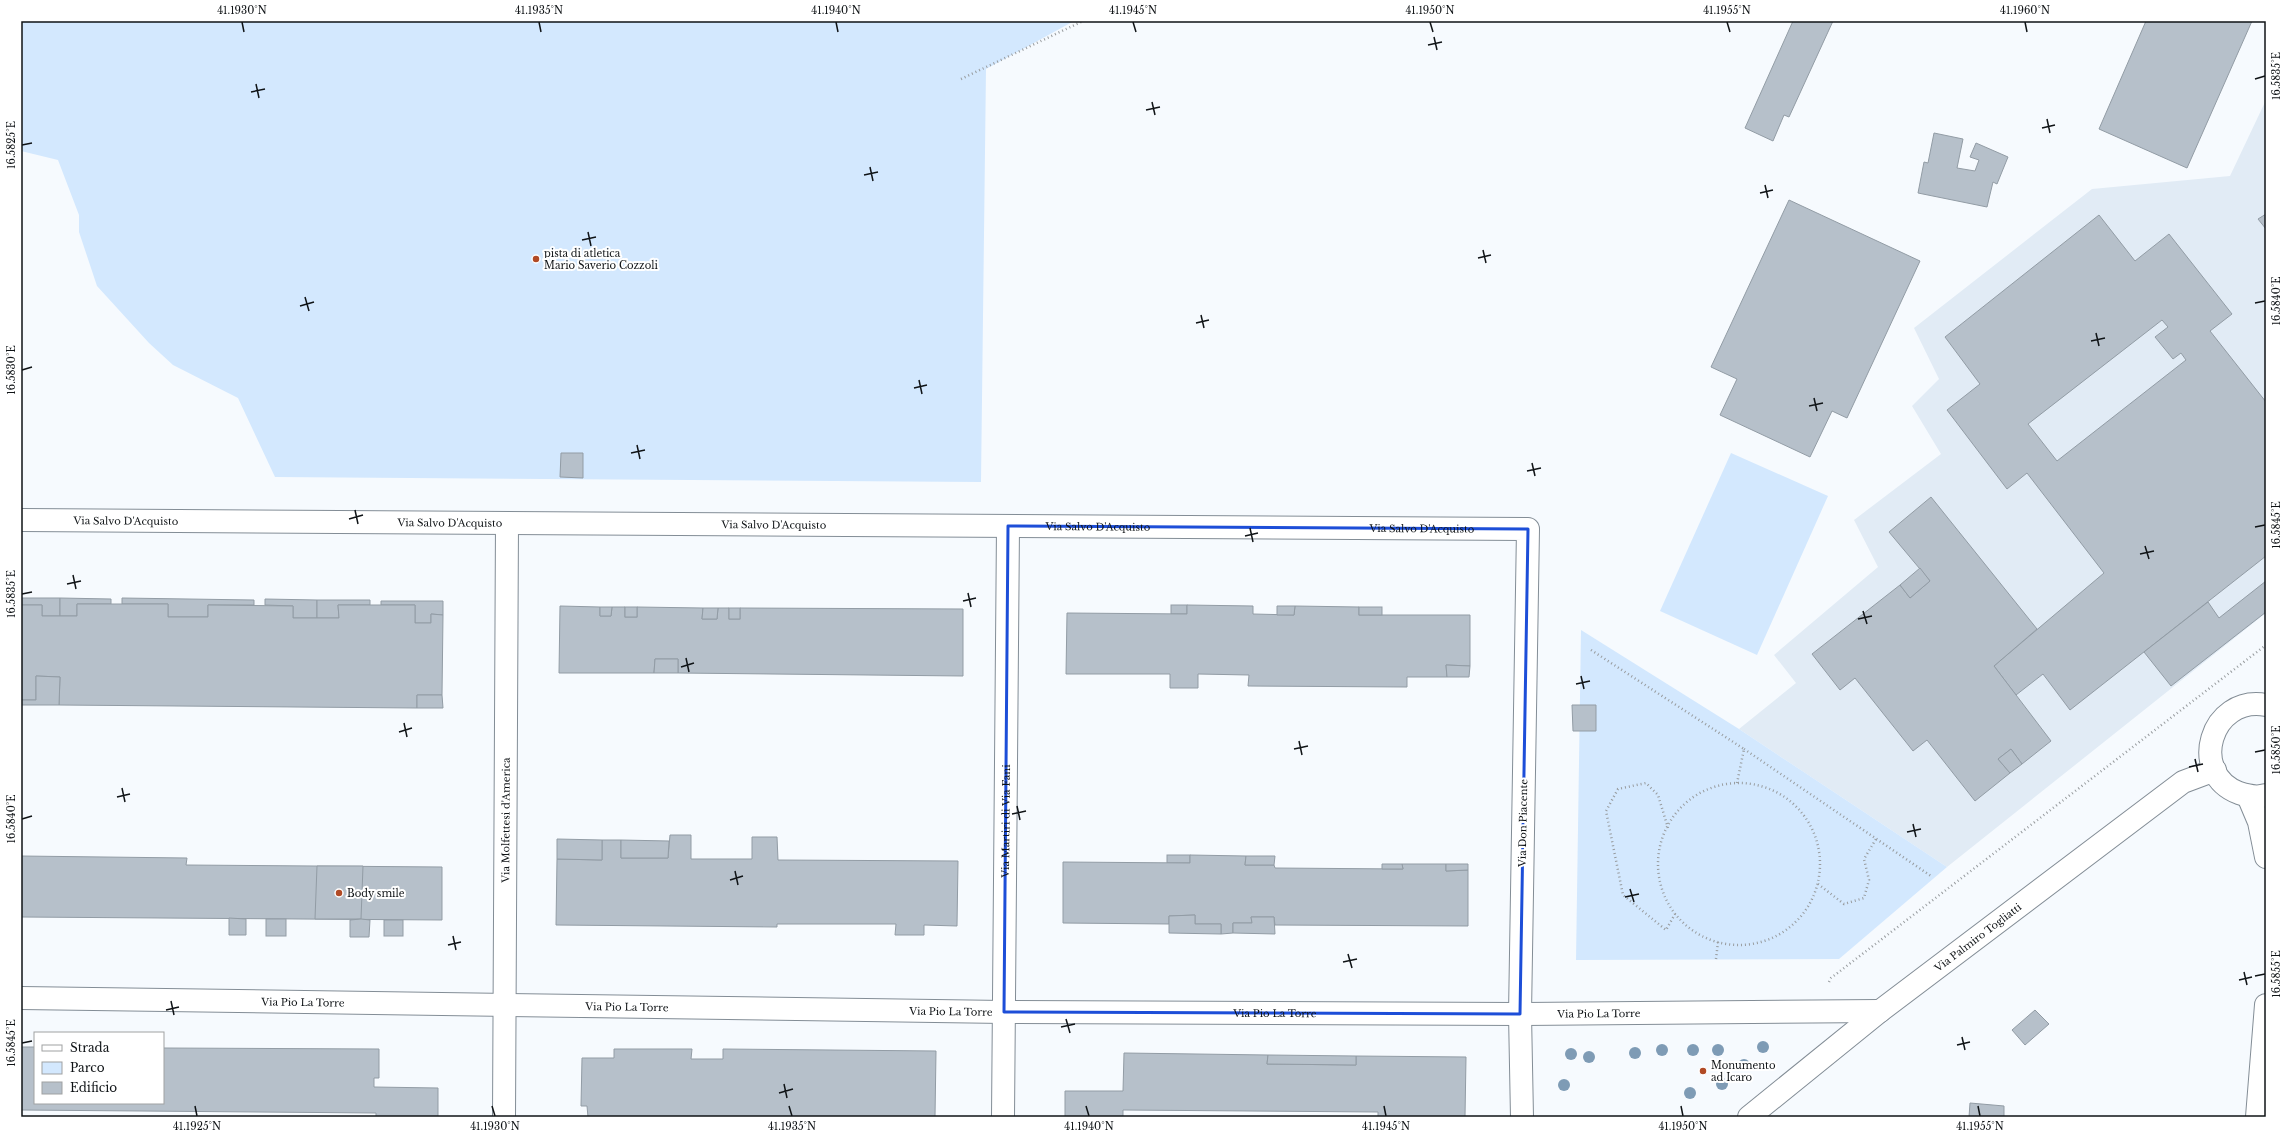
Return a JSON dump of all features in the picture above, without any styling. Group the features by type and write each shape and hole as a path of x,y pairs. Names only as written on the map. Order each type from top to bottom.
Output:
{"street":[{"name":"Via Salvo D'Acquisto","path":"21,520 1528,529"},
{"name":"Via Molfettesi d'America","path":"504,1117 507,523"},
{"name":"Via Martiri di Via Fani","path":"1003,1117 1008,526"},
{"name":"Via Don Piacente","path":"1522,1117 1520,1014 1528,529"},
{"path":"2261,700 2236,708 2224,716 2215,728 2211,742 2210,756 2214,770 2223,782 2234,791 2257,796 2259,822 2266,857"},
{"name":"Via Palmiro Togliatti","path":"1749,1117 1880,1011 2183,782 2214,770"},
{"name":"Via Pio La Torre","path":"21,998 1004,1012 1520,1014 1880,1011"},
{"path":"2257,1117 2266,1016"}],"path":[{"path":"960,80 1083,21"},
{"path":"1827,987 1831,978 2266,645"},
{"path":"1591,650 1744,749 1931,876"},
{"path":"1737,783 1744,749"},
{"path":"1668,828 1658,795 1646,783 1618,789 1606,811 1623,895 1666,930 1676,914"},
{"path":"1737,783 1761,786 1784,796 1802,813 1815,834 1820,859 1818,884 1808,908 1791,927 1768,940 1743,945 1718,942 1694,932 1676,914 1663,891 1658,866 1662,840 1668,828 1673,818 1690,799 1712,788 1737,783"},
{"path":"1818,884 1844,904 1864,898 1869,880 1864,859 1876,839"},
{"path":"1716,959 1718,942"}],"highlighted area":[{"path":"1008,526 1528,529 1520,1014 1004,1012"}],"shaded area":[{"path":"2266,100 2266,613 1947,867 1739,729 1796,683 1774,655 1878,567 1854,520 1941,454 1912,406 1939,379 1914,328 2092,189 2230,176"}],"green space":[{"name":"pista di atletica Mario Saverio Cozzoli","path":"21,21 1074,21 986,69 981,482 275,477 238,398 173,365 149,343 97,286 79,232 79,215 58,160 21,151"},
{"path":"1731,453 1828,496 1757,655 1660,611"},
{"path":"1581,630 1739,729 1947,867 1839,959 1576,960"}],"building":[{"path":"1793,21 1833,21 1789,117 1784,115 1773,141 1745,128"},
{"path":"2146,21 2252,21 2187,168 2099,129"},
{"path":"1934,133 1963,139 1957,168 1975,171 1979,160 1970,157 1976,143 2008,157 1997,184 1993,182 1987,207 1918,193 1924,162 1928,163"},
{"path":"1789,200 1920,261 1847,418 1832,411 1810,457 1720,415 1737,379 1711,367"},
{"path":"2266,214 2266,229 2258,219"},
{"path":"2099,215 2135,261 2169,234 2232,314 2210,331 2266,402 2266,556 2070,710 2043,674 2016,695 1994,666 2104,573 2027,473 2007,489 1947,410 1980,384 1945,337","holes":["2162,320 2168,327 2155,337 2173,359 2181,353 2186,360 2057,461 2028,424"]},
{"path":"561,453 583,453 583,478 560,477"},
{"path":"1931,497 2037,629 1994,666 2051,741 2022,764 2011,749 1998,759 2010,773 1975,801 1927,740 1913,751 1855,678 1840,690 1812,654 1900,585 1910,598 1930,581 1889,532"},
{"path":"1920,568 1930,581 1910,598 1900,585"},
{"path":"2266,581 2266,612 2171,686 2144,652 2208,602 2219,618"},
{"path":"21,598 60,598 60,616 42,616 42,605 21,605"},
{"path":"60,598 111,599 111,604 77,604 77,616 60,616"},
{"path":"122,598 254,600 254,605 208,605 208,617 168,617 168,604 122,604"},
{"path":"265,599 317,600 317,618 293,618 293,606 265,605"},
{"path":"317,600 370,600 370,605 338,605 339,618 317,618"},
{"path":"381,601 443,601 443,615 431,614 431,623 415,623 415,605 381,605"},
{"path":"77,604 168,604 168,617 208,617 208,605 293,606 293,618 339,618 338,605 415,605 415,623 431,623 431,614 443,615 442,695 417,695 417,708 59,705 60,677 36,676 36,700 21,700 21,605 42,605 42,616 77,616"},
{"path":"1171,605 1187,605 1187,614 1171,614"},
{"path":"1187,605 1253,606 1253,614 1294,615 1295,606 1359,607 1359,615 1470,615 1470,666 1446,665 1447,677 1407,677 1407,687 1248,686 1249,675 1198,674 1198,688 1170,688 1170,674 1066,674 1067,613 1187,614"},
{"path":"560,606 600,607 600,616 611,616 612,607 625,607 625,617 637,617 637,607 703,608 702,619 717,619 718,608 729,608 729,619 740,619 740,608 963,609 963,676 678,673 678,659 655,659 654,673 559,673"},
{"path":"1277,606 1295,606 1294,615 1277,615"},
{"path":"600,607 612,607 611,616 600,616"},
{"path":"625,607 637,607 637,617 625,617"},
{"path":"1359,607 1382,607 1382,615 1359,615"},
{"path":"703,608 718,608 717,619 702,619"},
{"path":"729,608 740,608 740,619 729,619"},
{"path":"655,659 678,659 678,673 654,673"},
{"path":"1446,665 1470,666 1469,677 1447,677"},
{"path":"36,676 60,677 59,705 21,705 21,700 36,700"},
{"path":"417,695 442,695 443,708 417,708"},
{"path":"1572,705 1596,705 1596,731 1573,731"},
{"path":"2011,749 2022,764 2010,773 1998,759"},
{"path":"670,835 691,835 691,859 752,859 752,837 777,837 778,860 958,861 957,926 924,925 924,935 895,935 896,924 777,924 777,927 556,925 557,859 602,860 602,840 621,840 621,858 668,858"},
{"path":"557,839 602,840 602,860 557,859"},
{"path":"621,840 669,841 668,858 621,858"},
{"path":"1167,855 1190,855 1190,863 1167,863"},
{"path":"1190,855 1246,856 1245,865 1274,865 1275,868 1403,869 1402,864 1446,864 1446,871 1468,870 1468,926 1275,925 1274,917 1251,917 1252,923 1233,923 1233,933 1221,934 1221,924 1195,924 1195,915 1169,916 1169,924 1063,923 1063,862 1190,863"},
{"path":"21,856 187,858 186,865 442,867 442,920 21,917"},
{"path":"1246,856 1275,856 1274,865 1245,865"},
{"path":"1382,864 1402,864 1403,869 1382,869"},
{"path":"1446,864 1468,864 1468,870 1446,871"},
{"name":"Body smile","path":"317,866 363,866 361,919 315,919"},
{"path":"1195,915 1195,924 1221,924 1221,934 1169,933 1169,916"},
{"path":"1251,917 1274,917 1275,934 1233,933 1233,923 1252,923"},
{"path":"229,918 246,919 246,935 229,935"},
{"path":"266,919 286,919 286,936 266,936"},
{"path":"350,920 370,920 369,937 350,937"},
{"path":"384,920 403,920 403,936 384,936"},
{"path":"2035,1010 2049,1024 2025,1045 2012,1030"},
{"path":"21,1047 34,1047 34,1104 164,1104 164,1048 379,1049 379,1078 374,1078 374,1087 438,1088 438,1117 376,1117 376,1113 21,1110"},
{"path":"614,1049 692,1049 691,1059 723,1059 723,1049 936,1051 935,1117 588,1117 587,1106 581,1106 582,1058 614,1058"},
{"path":"1124,1053 1268,1055 1267,1064 1356,1065 1356,1056 1466,1057 1465,1117 1378,1117 1378,1112 1123,1110 1123,1117 1065,1117 1065,1091 1123,1091"},
{"path":"1268,1055 1356,1056 1356,1065 1267,1064"},
{"path":"1970,1103 2004,1106 2004,1117 1969,1117"}],"place":[{"name":"pista di atletica Mario Saverio Cozzoli","path":"536,259"},
{"name":"Body smile","path":"339,893"},
{"name":"Monumento ad Icaro","path":"1703,1071"}]}
